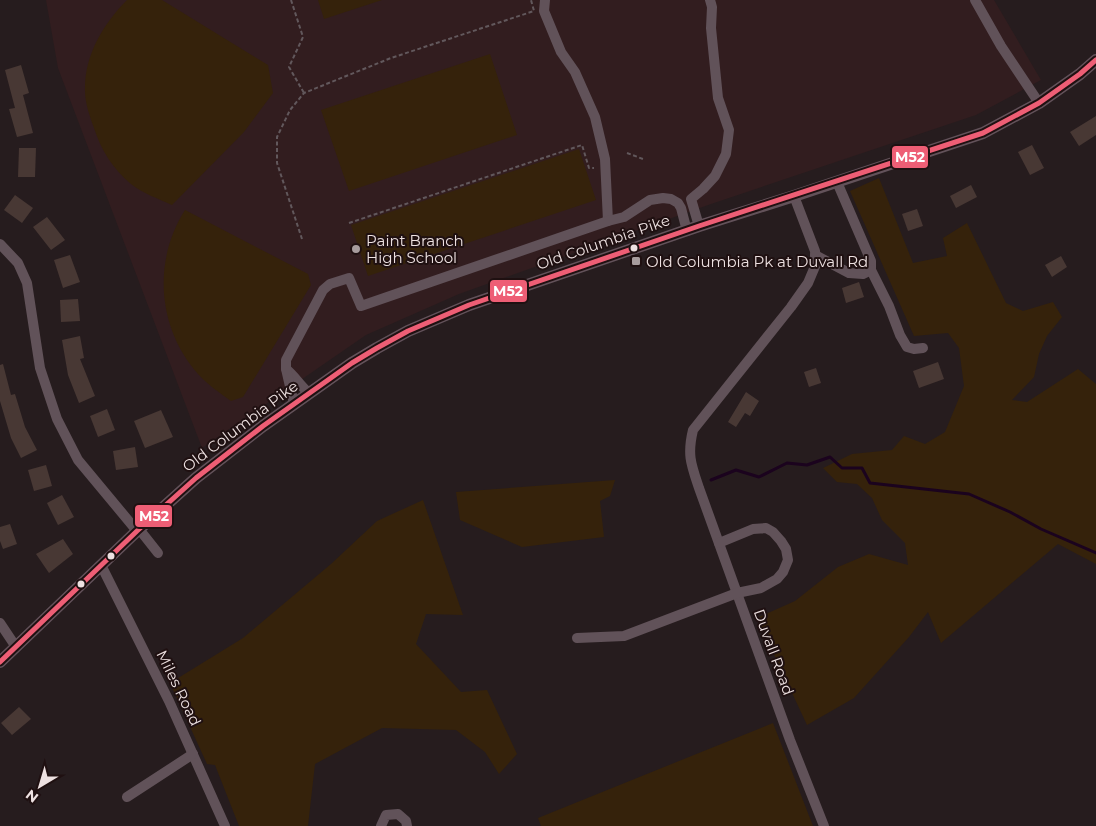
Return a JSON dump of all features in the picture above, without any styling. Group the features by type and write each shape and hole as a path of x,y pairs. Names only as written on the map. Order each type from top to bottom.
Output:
{"main road":[{"name":"Old Columbia Pike","path":"0,662 138,530 198,476 309,393 352,363 378,348 408,332 460,309 700,226 983,133 1039,103 1080,74 1096,60"}],"street":[{"path":"545,0 544,11 561,52 574,72 595,117 605,159 608,221"},
{"path":"700,226 691,199 715,176 726,154 729,130 718,98 710,0"},
{"path":"975,0 1000,46 1039,103"},
{"path":"837,182 871,261 871,270 889,306 900,335 907,348 923,348"},
{"path":"794,196 815,254 849,273 859,275 871,270"},
{"path":"294,404 286,369 286,360 323,290 330,284 349,278 361,306 624,217 650,200 663,198 671,199 678,203 687,231"},
{"path":"0,244 18,263 27,283 40,368 57,419 78,460 158,553"},
{"name":"Duvall Road","path":"815,254 816,264 808,283 792,307 693,430 689,446 692,466 699,488 790,740 824,826"},
{"path":"286,369 309,393"},
{"path":"576,638 624,636 737,593 760,588 783,572 788,560 786,550 778,536 766,528 744,532 719,543"},
{"name":"Miles Road","path":"101,565 169,701 225,826"},
{"path":"0,623 16,647"},
{"path":"127,797 193,754"},
{"path":"381,826 386,815 398,814 406,821 407,826"}],"path":[{"path":"291,0 303,37 290,67 304,93"},
{"path":"302,239 277,163 277,137 290,110 304,93 391,58 534,11 531,0"},
{"path":"350,223 582,145 588,168 596,168"},
{"path":"627,153 643,159"}],"shaded area":[{"name":"Paint Branch High School","path":"46,0 994,0 1041,80 976,115 711,204 459,294 366,335 202,448 58,68"},
{"path":"127,0 162,0 268,65 273,93 244,132 172,205 140,190 119,172 108,159 100,144 87,105 86,78 92,53 110,19"},
{"path":"318,0 382,0 324,19"},
{"path":"490,54 517,135 349,191 321,110"},
{"path":"579,149 596,200 368,276 351,225"},
{"path":"879,178 913,263 947,256 943,238 967,223 1006,303 1023,311 1053,302 1062,317 1047,336 1039,354 1034,377 1012,400 1027,402 1078,369 1096,384 1096,564 1058,544 941,643 928,612 909,637 854,698 807,725 757,618 795,601 838,567 869,554 908,565 905,543 882,520 872,498 857,484 837,482 823,468 852,454 892,450 904,436 925,444 945,432 964,386 959,348 948,333 914,336 850,191"},
{"path":"185,210 308,274 311,285 243,397 231,401 198,374 174,337 168,316 164,295 167,251 174,230"},
{"path":"615,480 610,496 600,501 604,537 522,547 460,520 456,492"},
{"path":"423,500 463,615 426,614 416,644 461,692 487,690 517,754 499,774 485,752 456,730 382,728 315,764 308,826 239,826 215,765 207,764 170,683 243,638 331,564 377,521"},
{"path":"773,723 813,826 541,826 538,818"}],"building":[{"path":"21,65 29,93 23,95 33,133 17,137 9,109 15,108 5,70"},
{"path":"1096,116 1096,135 1079,146 1070,132"},
{"path":"1032,145 1044,168 1030,175 1018,152"},
{"path":"19,148 36,148 35,177 18,177"},
{"path":"971,185 977,197 956,208 950,196"},
{"path":"15,195 33,208 22,223 4,210"},
{"path":"917,209 923,226 908,231 902,214"},
{"path":"47,217 65,240 51,250 33,227"},
{"path":"70,255 80,282 63,288 54,260"},
{"path":"1061,256 1067,267 1052,277 1045,265"},
{"path":"859,282 864,297 846,303 842,288"},
{"path":"78,299 80,321 61,322 60,300"},
{"path":"80,336 84,358 80,359 95,396 79,403 68,375 62,340"},
{"path":"938,362 944,379 919,388 913,371"},
{"path":"3,364 11,395 15,394 25,427 37,450 21,458 11,438 0,401 0,365"},
{"path":"816,368 821,383 809,387 804,372"},
{"path":"746,392 759,401 750,416 745,413 736,427 728,422"},
{"path":"107,409 115,430 98,437 90,416"},
{"path":"161,410 173,437 145,448 134,421"},
{"path":"135,447 138,467 116,470 113,451"},
{"path":"46,465 52,486 34,491 28,470"},
{"path":"62,495 74,517 58,525 47,503"},
{"path":"10,524 17,544 3,549 0,541 0,527"},
{"path":"63,539 73,554 49,573 36,554"},
{"path":"19,707 31,719 12,735 1,723"}],"waterway":[{"path":"711,480 736,470 759,477 787,463 807,465 830,457 842,468 862,468 870,483 969,494 1096,553"}],"transit line":[{"name":"M52","path":"0,662 137,531 196,478 263,426 352,363 377,348 408,331 469,305 699,226 983,133 1039,103 1080,74 1096,60"}],"place":[{"name":"Paint Branch High School","path":"356,249"},
{"name":"Old Columbia Pk at Duvall Rd","path":"636,261"}]}
